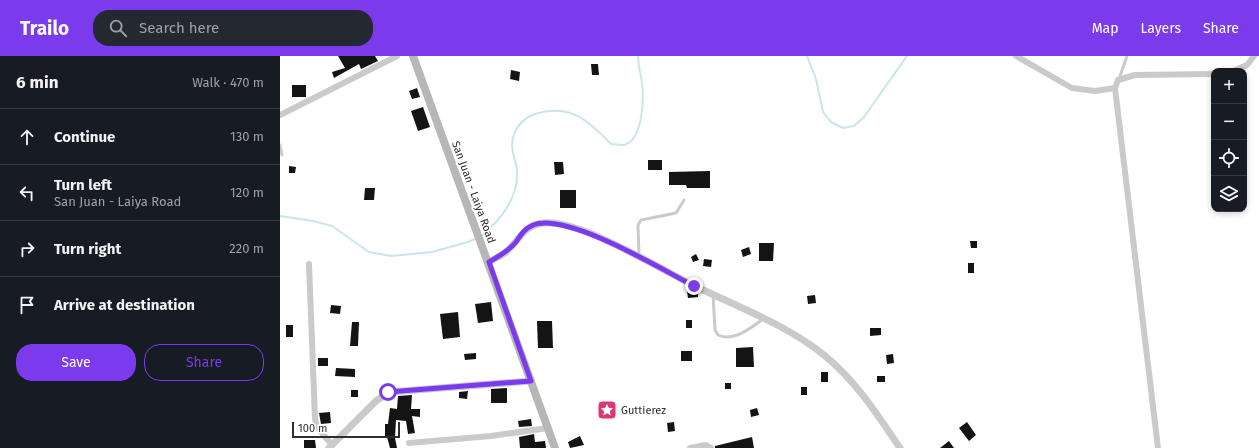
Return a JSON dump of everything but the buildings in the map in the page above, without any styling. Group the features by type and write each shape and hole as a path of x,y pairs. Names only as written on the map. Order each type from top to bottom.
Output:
{"main road":[{"name":"San Juan - Laiya Road","path":"413,56 476,226 555,448"}],"street":[{"path":"280,115 398,56"},
{"path":"1016,56 1072,88 1095,91 1115,88"},
{"path":"1241,68 1247,66 1254,56"},
{"path":"1158,448 1115,88 1118,80 1136,75 1211,74"},
{"path":"489,262 504,254 528,228 544,223 557,223 570,227 639,257 763,319 799,338 823,354 837,365 864,394 900,448"},
{"path":"309,264 316,419 317,427 331,446 376,401 388,392 531,381"},
{"path":"409,444 491,436 548,428"},
{"path":"690,448 706,445 711,448"}],"lane":[{"path":"1118,80 1128,56"},
{"path":"280,145 282,155"},
{"path":"639,257 638,225 641,220 676,213 684,200"},
{"path":"713,295 716,330 718,335 730,337 744,332 763,319"}],"waterway":[{"path":"481,236 502,215 512,199 517,180 517,170 512,144 514,134 518,127 528,117 547,111 568,112 586,121 611,144 624,145 630,142 639,127 643,99 642,80 638,56"},
{"path":"807,56 816,79 823,112 831,122 843,128 854,126 864,117 907,56"},
{"path":"280,216 313,221 332,226 369,252 391,256 432,252 477,238"}],"place":[{"name":"Guttierez","path":"607,410"}],"route":[{"path":"388,392 531,381 489,262 504,254 516,242 521,234 535,224 557,223 606,241 694,286"}]}
